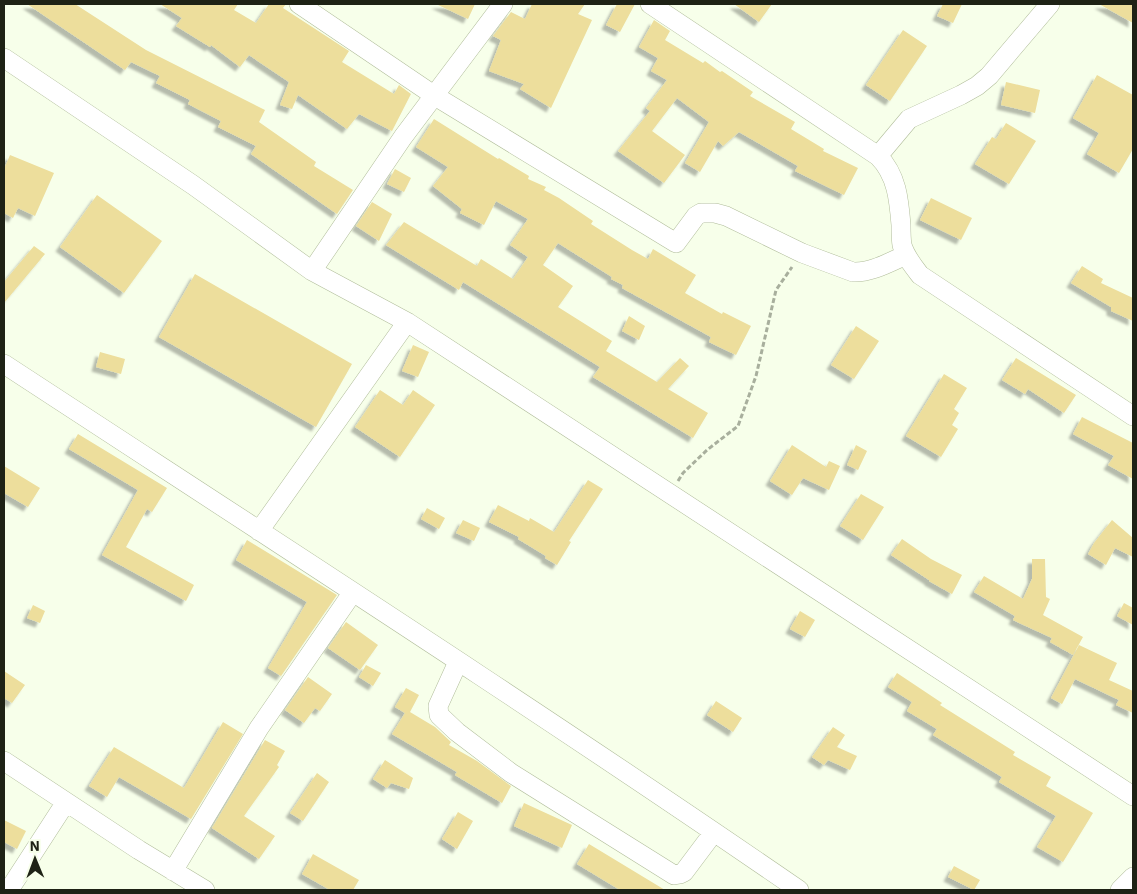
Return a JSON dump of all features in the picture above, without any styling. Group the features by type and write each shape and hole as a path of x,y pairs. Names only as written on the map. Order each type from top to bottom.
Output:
{"street":[{"path":"299,4 435,96 676,243 696,216 708,212 726,216 802,253 849,270 860,272 870,270 906,255"},
{"path":"312,271 403,137 503,4"},
{"path":"650,4 878,156 888,169 895,186 902,244 906,255 920,275 1133,416"},
{"path":"878,156 909,119 961,95 977,86 989,76 1050,4"},
{"path":"4,58 193,185 312,271 407,322 1133,796"},
{"path":"259,531 407,322"},
{"path":"4,364 353,592 799,890"},
{"path":"173,870 259,728 353,592"},
{"path":"458,662 438,706 438,712 457,732 510,773 674,875 684,872 714,832"},
{"path":"4,761 205,890"},
{"path":"9,890 66,802"},
{"path":"1120,890 1133,877"}],"path":[{"path":"670,494 683,473 707,450 738,426 756,376 776,290 802,253"}],"building":[{"path":"27,4 75,4 146,50 265,110 259,122 316,162 314,166 353,190 337,214 251,154 256,146 218,127 221,121 188,104 190,100 156,83 160,76 131,62 125,70"},
{"path":"160,4 238,4 234,10 256,23 269,4 286,4 283,8 349,51 342,62 394,94 399,85 411,94 392,131 359,114 347,129 298,95 292,109 280,105 289,82 249,55 240,67 211,45 210,47 176,26 182,18"},
{"path":"436,4 475,4 468,19"},
{"path":"532,4 585,4 578,14 592,20 551,108 520,89 524,84 489,71 501,40 493,36 511,12 525,19"},
{"path":"617,4 635,4 620,32 606,25"},
{"path":"734,4 772,4 759,22"},
{"path":"943,4 962,4 953,23 937,16"},
{"path":"1099,4 1133,4 1133,23"},
{"path":"654,20 670,31 665,40 703,63 705,61 720,72 722,71 753,92 750,96 795,122 791,129 824,149 823,151 858,168 844,195 795,171 798,166 739,132 723,146 718,141 700,172 685,163 709,122 677,98 652,131 685,155 664,183 618,151 650,111 646,108 667,80 651,71 658,58 639,47"},
{"path":"903,30 927,46 890,101 866,85"},
{"path":"1097,75 1133,95 1133,149 1119,173 1087,154 1099,133 1073,118"},
{"path":"1006,82 1040,90 1035,113 1001,105"},
{"path":"434,119 529,176 528,179 546,187 544,190 593,221 591,224 632,250 648,259 653,249 696,275 685,293 722,314 723,312 751,326 736,355 709,342 711,337 622,288 623,285 611,279 612,277 558,243 543,265 573,286 558,307 612,341 606,351 657,382 680,358 689,366 668,389 708,413 693,438 593,377 600,367 463,282 459,290 386,245 404,222 477,266 481,259 513,279 528,257 510,245 528,219 496,201 484,225 460,213 462,209 433,186 448,167 416,147"},
{"path":"1006,123 1036,141 1009,184 975,164 992,137 996,139"},
{"path":"10,155 54,173 35,216 18,208 13,218 4,213 4,169"},
{"path":"395,169 411,178 404,192 387,184"},
{"path":"97,195 162,241 124,293 60,247"},
{"path":"931,198 972,218 961,240 920,220"},
{"path":"372,202 392,214 379,241 356,226"},
{"path":"34,246 45,254 4,303 4,282"},
{"path":"1082,266 1103,279 1101,283 1133,298 1133,321 1111,311 1111,307 1071,283"},
{"path":"195,274 352,364 316,427 159,337"},
{"path":"629,316 645,326 639,340 622,331"},
{"path":"856,326 879,341 854,379 831,365"},
{"path":"413,345 429,352 418,377 402,371"},
{"path":"100,352 125,359 121,374 96,367"},
{"path":"1016,358 1076,395 1064,413 1028,389 1025,394 1002,380"},
{"path":"944,374 967,388 954,409 959,413 952,425 958,429 941,457 906,436"},
{"path":"380,390 403,405 413,390 435,405 400,457 355,427"},
{"path":"1082,417 1133,443 1133,479 1108,465 1114,456 1073,434"},
{"path":"78,434 167,488 152,512 147,509 126,547 194,585 186,601 102,555 138,490 69,449"},
{"path":"792,445 826,467 829,461 840,466 829,490 803,478 792,495 770,481"},
{"path":"856,445 867,451 858,470 847,465"},
{"path":"4,466 40,488 28,507 4,493"},
{"path":"588,480 603,489 569,541 571,542 557,565 518,539 519,537 489,522 498,505 529,521 530,518 554,532"},
{"path":"861,494 884,507 863,540 840,526"},
{"path":"427,508 445,518 439,529 421,519"},
{"path":"463,520 480,528 474,541 456,533"},
{"path":"1112,520 1133,538 1133,557 1115,548 1106,565 1088,554"},
{"path":"902,539 931,559 962,575 952,594 891,555"},
{"path":"247,540 337,595 281,676 268,668 307,602 236,560"},
{"path":"1032,559 1045,559 1046,597 1050,599 1043,615 1083,637 1073,655 1050,642 1052,638 1013,620 1015,616 974,592 984,576 1023,599 1032,579"},
{"path":"1124,603 1133,608 1133,625 1117,616"},
{"path":"33,605 45,611 40,623 27,618"},
{"path":"800,611 815,620 805,637 790,629"},
{"path":"346,622 378,645 360,670 328,648"},
{"path":"1079,645 1117,663 1109,680 1133,691 1133,713 1116,705 1119,700 1075,679 1062,704 1051,698"},
{"path":"366,665 381,673 373,686 359,677"},
{"path":"4,671 25,685 12,703 4,698"},
{"path":"897,673 942,703 940,705 1015,752 1013,755 1051,777 1046,786 1093,813 1063,862 1037,847 1056,816 999,782 1002,777 933,735 937,729 907,711 912,702 888,687"},
{"path":"308,677 332,694 320,711 315,708 304,723 285,710"},
{"path":"406,688 419,695 410,712 435,727 451,742 449,745 477,761 511,786 502,803 455,775 457,772 392,734 405,713 395,707"},
{"path":"716,701 742,718 733,732 707,715"},
{"path":"223,722 243,734 191,819 119,777 107,797 89,786 114,747 184,788"},
{"path":"833,727 845,735 837,747 857,756 850,770 828,760 824,765 812,757"},
{"path":"265,740 285,751 277,765 279,767 244,816 275,836 259,859 212,828"},
{"path":"385,760 413,778 409,789 391,783 387,788 373,779"},
{"path":"317,773 329,782 303,821 290,813"},
{"path":"524,803 572,825 562,848 514,826"},
{"path":"458,812 473,821 457,849 442,839"},
{"path":"4,820 26,831 17,849 4,842"},
{"path":"589,844 665,890 620,890 577,864"},
{"path":"313,854 359,880 353,890 330,890 302,874"},
{"path":"954,866 980,880 974,890 948,877"}]}
